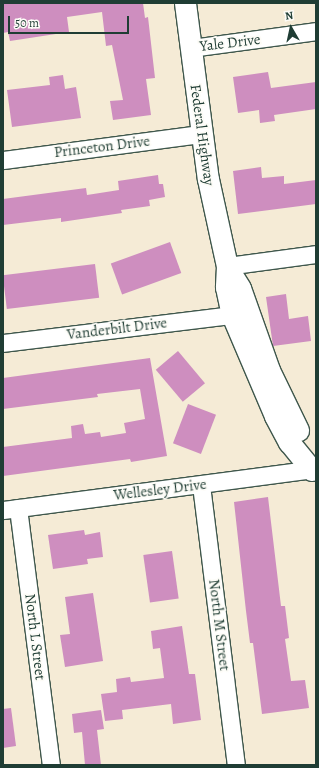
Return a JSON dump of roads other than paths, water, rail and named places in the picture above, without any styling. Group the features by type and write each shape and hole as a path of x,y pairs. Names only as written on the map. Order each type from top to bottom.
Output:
{"main road":[{"name":"Federal Highway","path":"185,3 201,134 215,219 227,266 240,288 258,342 302,437 315,472"},
{"name":"Federal Highway","path":"227,266 226,287 232,315 275,416 289,442 315,472"}],"street":[{"name":"Yale Drive","path":"191,48 316,31"},
{"name":"Princeton Drive","path":"3,160 201,134"},
{"path":"227,266 316,254"},
{"name":"Vanderbilt Drive","path":"3,343 232,315"},
{"name":"Wellesley Drive","path":"11,509 315,472"},
{"name":"North M Street","path":"201,485 236,765"},
{"name":"North L Street","path":"11,509 51,765"}]}
